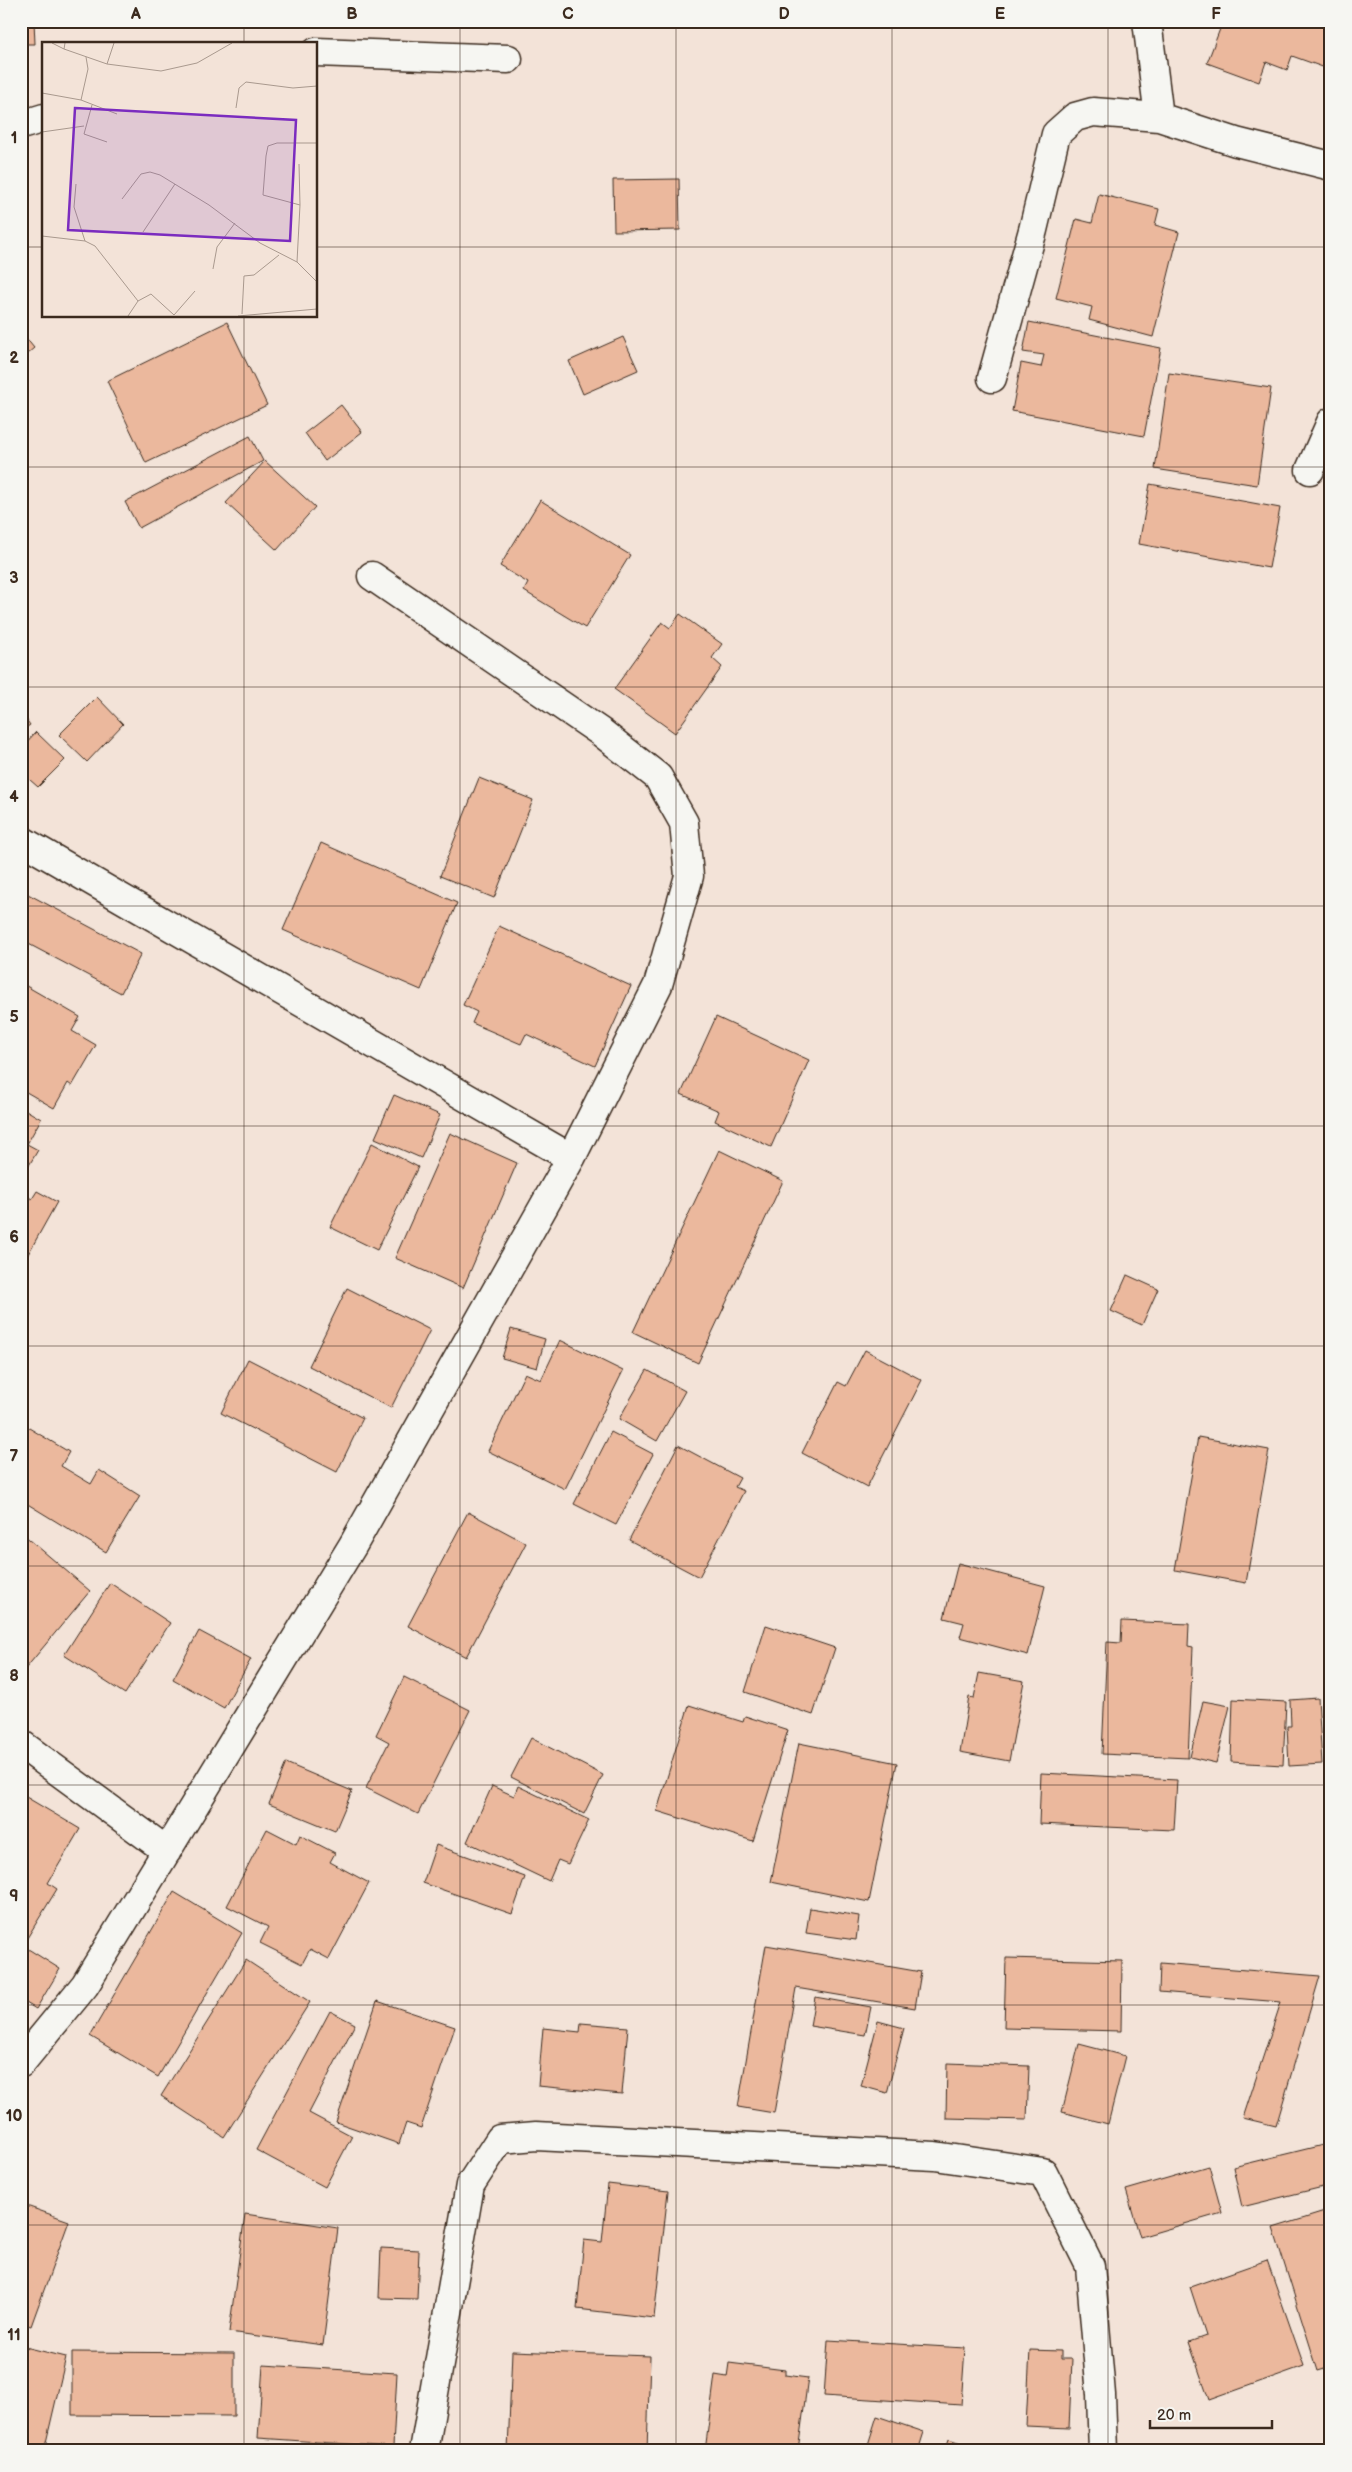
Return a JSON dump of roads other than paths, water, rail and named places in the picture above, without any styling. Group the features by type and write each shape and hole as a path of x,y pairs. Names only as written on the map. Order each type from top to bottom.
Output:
{"street":[{"path":"1147,21 1159,117"},
{"path":"318,52 508,59"},
{"path":"992,378 1056,134 1074,117 1093,112 1159,117 1236,142 1331,166"},
{"path":"21,125 42,119"},
{"path":"1310,470 1331,422"},
{"path":"21,2064 85,1985 353,1545 571,1158 658,985 688,876 684,824 658,777 602,733 372,576"},
{"path":"21,840 571,1158"},
{"path":"21,1744 167,1851"},
{"path":"424,2451 470,2185 500,2139 536,2136 935,2156 1043,2172 1090,2266 1101,2395 1102,2451"}]}
